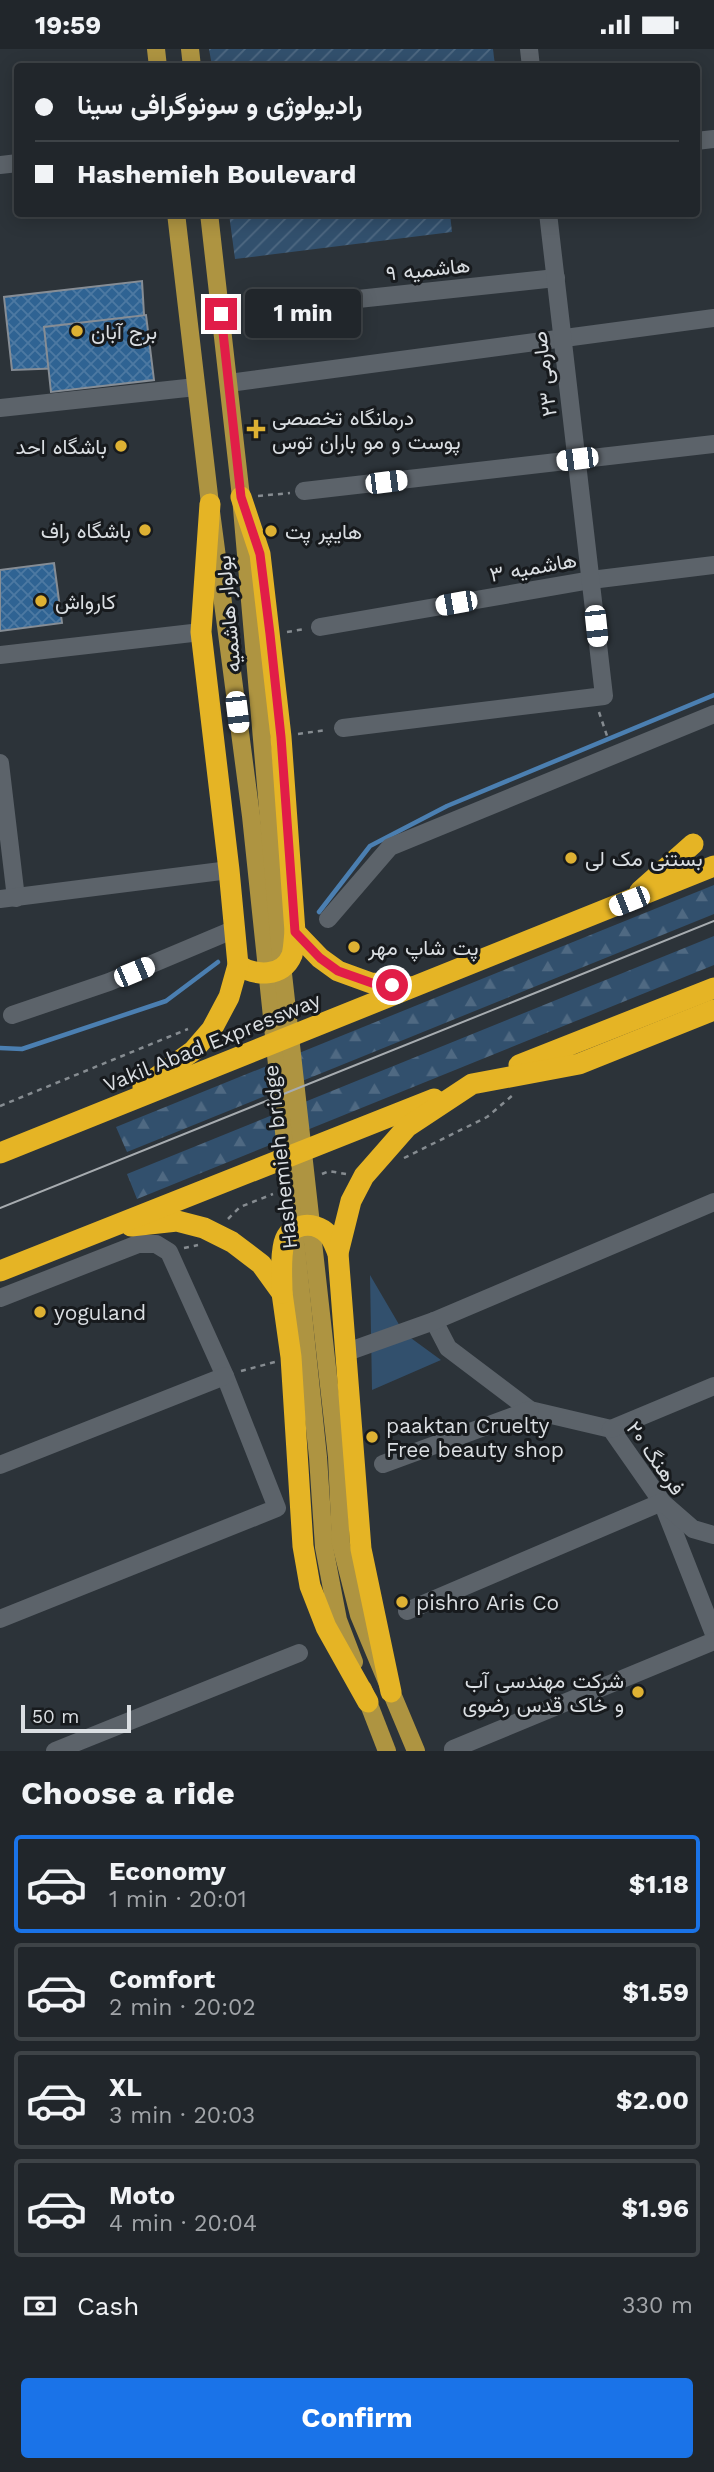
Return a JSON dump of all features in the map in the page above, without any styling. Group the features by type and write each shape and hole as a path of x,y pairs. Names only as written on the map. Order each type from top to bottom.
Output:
{"highway":[{"path":"238,965 248,972 273,972 292,956 295,932 281,737 270,634 260,554 241,497"},
{"path":"117,1106 193,1051 212,1028 229,997 238,965 201,632 210,504"},
{"path":"629,901 693,843"},
{"name":"Vakil Abad Expressway","path":"0,1153 714,866"},
{"path":"295,932 320,958 338,971 372,983 413,988"},
{"path":"0,1271 714,988"},
{"path":"391,1692 361,1549 338,1253 351,1201 364,1176 407,1128 472,1084 579,1064 714,1010"},
{"path":"104,1229 177,1221 204,1229 232,1242 261,1263 282,1293"},
{"path":"338,1253 330,1236 320,1228 305,1225 295,1228 285,1240 281,1263 282,1293 292,1357 303,1546 310,1586 326,1627 368,1702"}],"main road":[{"name":"بولوار هاشمیه","path":"176,217 210,504 260,813"},
{"name":"بولوار هاشمیه","path":"209,217 241,497 260,813"},
{"name":"Hashemieh bridge","path":"260,813 327,1457"},
{"path":"327,1457 341,1544 359,1615 416,1751"},
{"path":"327,1457 324,1547 338,1620 387,1751"}],"street":[{"name":"صارمی ۲۳","path":"548,217 592,580 599,697"},
{"name":"هاشمیه ۹","path":"273,308 556,278"},
{"path":"229,383 714,318"},
{"path":"0,408 196,387"},
{"path":"304,491 714,444"},
{"name":"هاشمیه ۳","path":"320,627 592,580 714,565"},
{"path":"0,655 201,632"},
{"path":"343,728 599,697"},
{"path":"328,919 390,847 714,714"},
{"path":"0,763 8,899 229,870"},
{"path":"12,1016 109,982 235,929"},
{"path":"347,1352 434,1321 714,1202"},
{"path":"0,1298 138,1244 156,1244 169,1252 225,1376 277,1508 0,1619"},
{"name":"فرهنگ ۲۰","path":"434,1321 448,1347 530,1410 611,1429 662,1502 714,1634"},
{"path":"0,1465 225,1376"},
{"path":"611,1429 714,1386"},
{"path":"383,1464 530,1410"},
{"path":"407,1611 662,1502 693,1529 714,1535"},
{"path":"453,1749 714,1641"},
{"path":"55,1751 299,1653"}],"path":[{"path":"221,314 273,308"},
{"path":"241,497 304,491"},
{"path":"270,634 320,627"},
{"path":"599,697 614,755"},
{"path":"281,737 343,728"},
{"path":"0,1106 187,1030 197,1021"},
{"path":"225,1376 292,1357"}],"green space":[{"path":"209,49 493,49 495,63 211,63"},
{"path":"229,217 450,217 452,232 235,259"},
{"path":"714,885 714,914 127,1152 116,1127"},
{"path":"714,936 714,965 137,1199 127,1174"},
{"path":"370,1275 404,1333 441,1360 372,1390"}],"building":[{"name":"برج آبان","path":"142,281 147,365 12,370 4,297"},
{"path":"146,315 154,380 51,392 44,327"},
{"path":"54,563 62,623 0,631 0,570"}],"waterway":[{"path":"319,912 370,846 447,806 714,695"},
{"path":"0,1048 22,1049 166,1001 218,962"}],"tram line":[{"path":"0,1208 714,921"}],"place":[{"name":"برج آبان","path":"77,331"},
{"name":"درمانگاه تخصصی پوست و مو باران توس","path":"256,429"},
{"name":"باشگاه احد","path":"121,446"},
{"name":"باشگاه راف","path":"145,530"},
{"name":"هایپر پت","path":"271,531"},
{"name":"کارواش","path":"41,601"},
{"name":"بستنی مک لی","path":"571,858"},
{"name":"پت شاپ مهر","path":"354,947"},
{"name":"yoguland","path":"40,1312"},
{"name":"paaktan Cruelty Free beauty shop","path":"372,1437"},
{"name":"pishro Aris Co","path":"402,1602"},
{"name":"شرکت مهندسی آب و خاک قدس رضوی","path":"638,1692"}],"route":[{"path":"221,314 241,497 260,554 270,634 281,737 295,932 320,958 338,971 372,983 392,985"}]}
